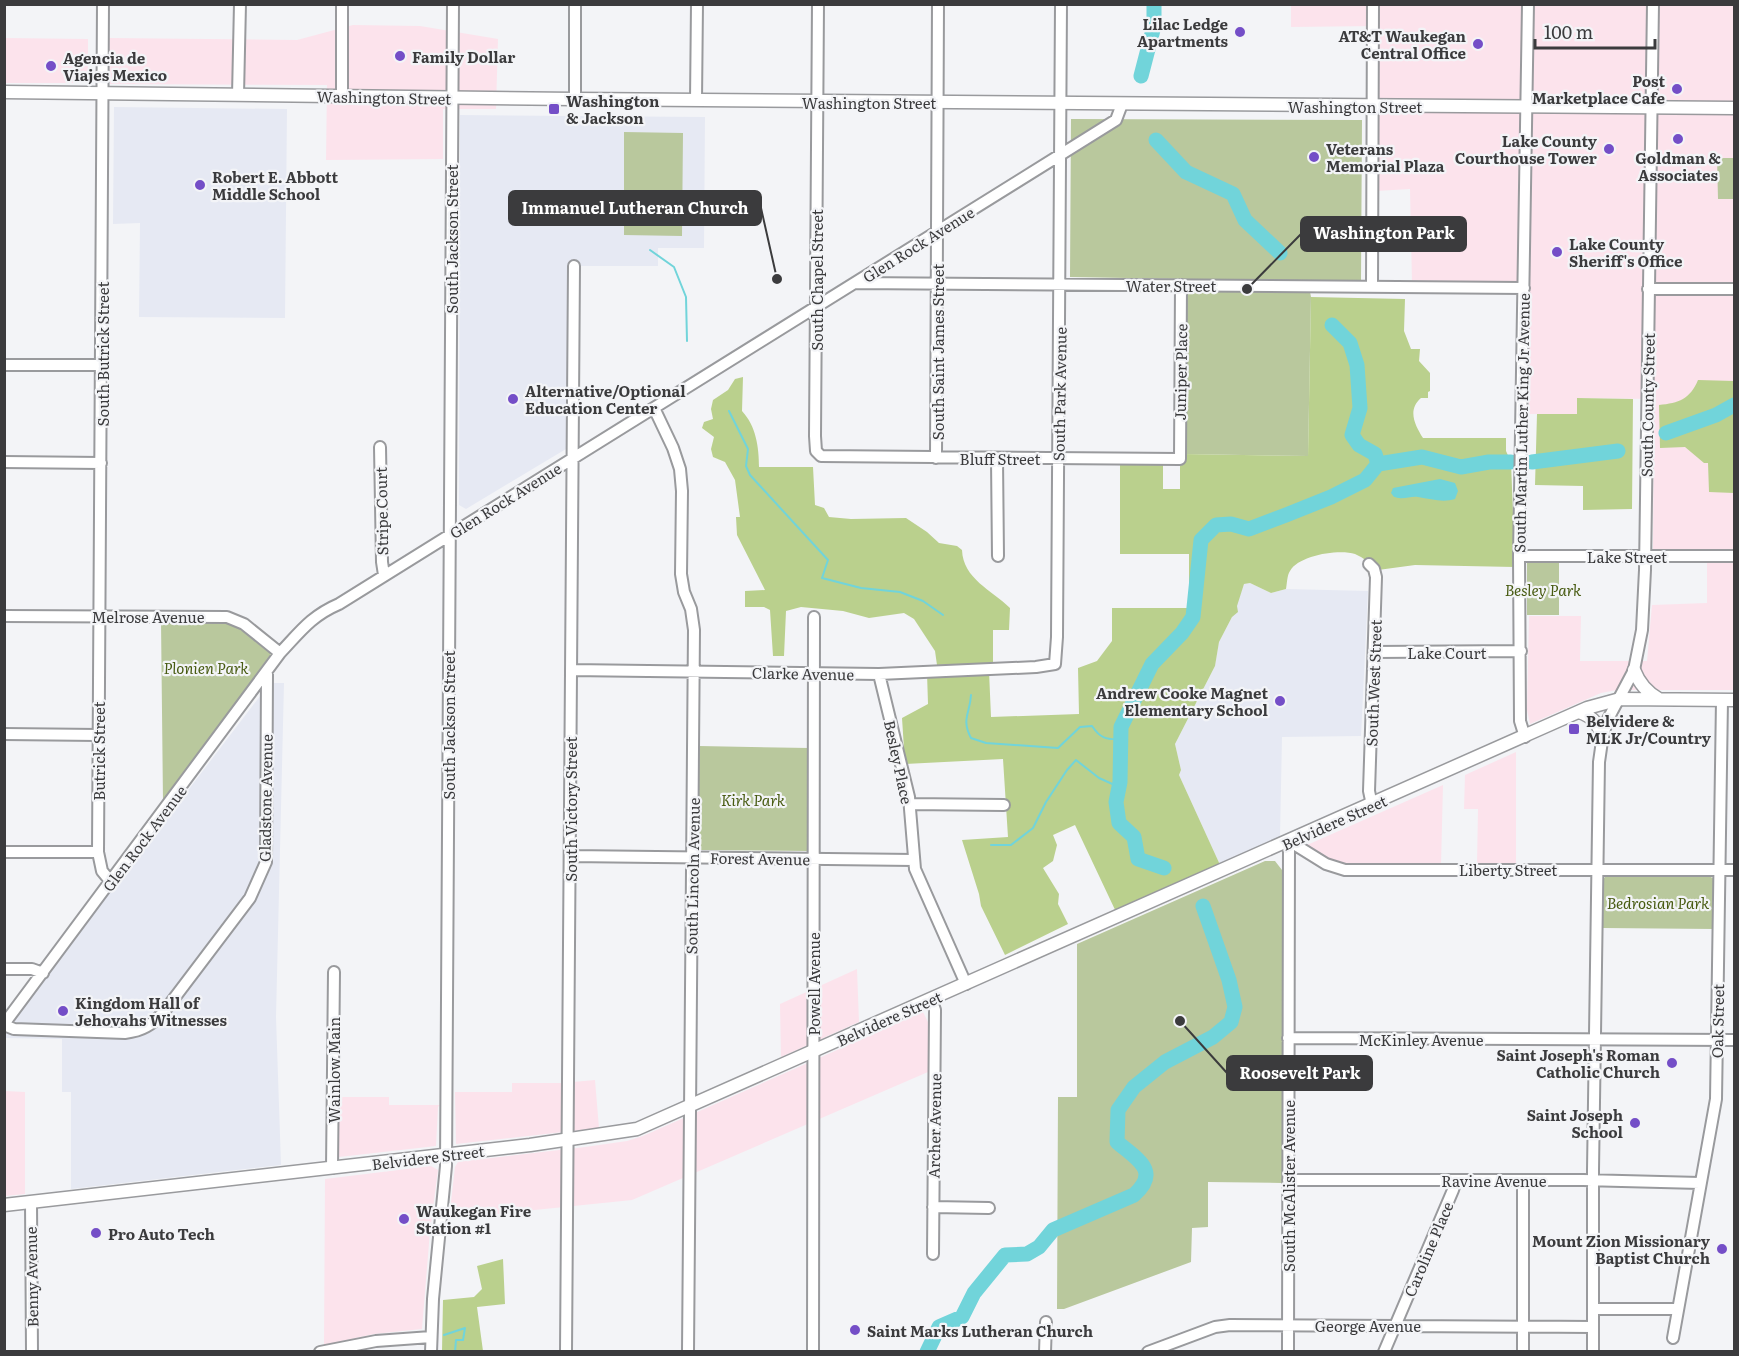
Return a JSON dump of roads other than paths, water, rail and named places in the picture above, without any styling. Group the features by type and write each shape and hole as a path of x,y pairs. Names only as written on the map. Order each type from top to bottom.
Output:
{"main road":[{"name":"Washington Street","path":"4,92 1061,104 1734,108"},
{"path":"1634,670 1646,690 1660,700"},
{"name":"Belvidere Street","path":"4,1205 446,1155 637,1129 1601,703 1620,699 1728,700"},
{"path":"1579,712 1589,715 1596,722 1602,741"}],"street":[{"name":"South Butrick Street","path":"99,616 103,4"},
{"path":"238,95 240,4"},
{"path":"342,4 342,96"},
{"name":"South Jackson Street","path":"431,1352 432,1307 446,1155 453,4"},
{"path":"575,4 575,99"},
{"path":"696,100 697,4"},
{"name":"South Chapel Street","path":"818,4 815,436 816,451 821,456"},
{"name":"South Saint James Street","path":"936,458 938,4"},
{"name":"South Park Avenue","path":"1036,667 1055,664 1056,660 1061,4"},
{"path":"1372,286 1373,4"},
{"name":"South Martin Luther King Jr Avenue","path":"1525,737 1520,721 1519,556 1528,4"},
{"name":"South County Street","path":"1593,1352 1599,762 1607,722 1634,670 1642,630 1653,4"},
{"name":"Glen Rock Avenue","path":"4,1025 267,674 280,653 304,626 327,609 339,604 1116,120 1122,104"},
{"name":"South Victory Street","path":"567,1352 574,266"},
{"name":"Water Street","path":"855,283 1524,288"},
{"name":"Juniper Place","path":"1180,459 1181,285"},
{"path":"1648,289 1734,289"},
{"path":"4,365 101,365"},
{"name":"South Lincoln Avenue","path":"654,408 674,448 680,470 681,574 684,592 691,609 694,630 688,1352"},
{"name":"Stripe Court","path":"380,447 384,575"},
{"name":"Bluff Street","path":"821,456 1180,459"},
{"path":"997,459 998,556"},
{"path":"4,462 101,463"},
{"name":"Lake Street","path":"1519,556 1734,556"},
{"name":"South West Street","path":"1369,564 1374,569 1376,577 1369,791 1372,805"},
{"name":"Melrose Avenue","path":"4,616 227,617 244,624 280,653"},
{"name":"Butrick Street","path":"99,616 98,852 102,871 111,882"},
{"name":"Powell Avenue","path":"813,1352 814,617"},
{"name":"Lake Court","path":"1374,652 1521,651"},
{"name":"Clarke Avenue","path":"571,670 879,674 1036,667"},
{"name":"Gladstone Avenue","path":"4,1025 14,1029 125,1033 151,1026 250,898 266,862 267,674"},
{"name":"Besley Place","path":"879,674 910,804 915,870 966,984"},
{"name":"Oak Street","path":"1673,1338 1716,1099 1719,870 1728,700"},
{"path":"4,734 98,735"},
{"path":"910,804 1004,806"},
{"name":"Liberty Street","path":"1289,841 1326,864 1345,870 1734,870"},
{"name":"South McAlister Avenue","path":"1287,1352 1289,841"},
{"path":"4,852 98,852"},
{"name":"Forest Avenue","path":"570,856 914,860"},
{"path":"4,969 32,969 44,973"},
{"name":"Wainlow Main","path":"332,1168 334,972"},
{"name":"Archer Avenue","path":"931,999 935,1010 933,1254"},
{"name":"McKinley Avenue","path":"1288,1038 1734,1040"},
{"name":"Ravine Avenue","path":"1288,1180 1593,1180 1700,1183"},
{"name":"Caroline Place","path":"1384,1352 1456,1180"},
{"path":"1522,1180 1523,1352"},
{"name":"Benny Avenue","path":"31,1202 32,1352"},
{"path":"933,1207 989,1208"},
{"path":"1593,1309 1678,1309"},
{"path":"1046,1322 1046,1352"},
{"name":"George Avenue","path":"1148,1352 1215,1327 1287,1324 1593,1327"},
{"path":"320,1352 376,1341 431,1337"}],"water":[{"path":"1440,479 1455,483 1458,491 1455,499 1441,501 1416,497 1399,498 1394,497 1391,493 1393,488"}],"waterway":[{"path":"1141,76 1154,26 1154,4"},
{"path":"1156,140 1186,172 1233,194 1245,220 1280,253"},
{"path":"650,250 674,267 686,297 687,341"},
{"path":"1332,325 1350,343 1357,365 1360,408 1352,435 1359,445 1375,454 1378,464"},
{"path":"1666,433 1716,415 1734,405"},
{"path":"729,411 748,449 746,466 750,475 828,560 822,578 861,588 900,592 923,601 943,615"},
{"path":"1532,462 1618,451"},
{"path":"1164,868 1138,859 1134,837 1119,823 1116,802 1120,782 1121,727 1152,664 1182,633 1193,617 1201,540 1216,525 1231,524 1249,529 1331,497 1365,480 1378,464 1422,457 1461,467 1489,462 1511,462"},
{"path":"971,695 966,721 968,731 971,738 986,743 1058,748 1080,727 1092,726 1104,737 1121,739"},
{"path":"991,845 1011,845 1033,828 1046,802 1076,760 1099,778 1119,787"},
{"path":"927,1352 939,1327 962,1317 974,1293 1005,1255 1027,1254 1039,1247 1053,1230 1134,1195 1142,1187 1146,1179 1143,1166 1117,1142 1118,1110 1134,1087 1165,1062 1213,1037 1231,1022 1235,1007 1229,980 1203,906"},
{"path":"444,1335 465,1328 463,1340 456,1340 455,1352"}],"place":[{"name":"Lilac Ledge Apartments","path":"1240,32"},
{"name":"AT&T Waukegan Central Office","path":"1478,44"},
{"name":"Family Dollar","path":"400,56"},
{"name":"Agencia de Viajes Mexico","path":"51,66"},
{"name":"Post Marketplace Cafe","path":"1677,89"},
{"name":"Washington & Jackson","path":"554,109"},
{"name":"Goldman & Associates","path":"1678,139"},
{"name":"Lake County Courthouse Tower","path":"1609,149"},
{"name":"Veterans Memorial Plaza","path":"1314,157"},
{"name":"Robert E. Abbott Middle School","path":"200,185"},
{"name":"Lake County Sheriff's Office","path":"1557,252"},
{"name":"Immanuel Lutheran Church","path":"777,279"},
{"name":"Washington Park","path":"1247,289"},
{"name":"Alternative/Optional Education Center","path":"513,399"},
{"name":"Andrew Cooke Magnet Elementary School","path":"1280,701"},
{"name":"Belvidere & MLK Jr/Country","path":"1574,729"},
{"name":"Kingdom Hall of Jehovahs Witnesses","path":"63,1011"},
{"name":"Roosevelt Park","path":"1180,1021"},
{"name":"Saint Joseph's Roman Catholic Church","path":"1672,1063"},
{"name":"Saint Joseph School","path":"1635,1123"},
{"name":"Waukegan Fire Station #1","path":"404,1219"},
{"name":"Pro Auto Tech","path":"96,1233"},
{"name":"Mount Zion Missionary Baptist Church","path":"1722,1249"},
{"name":"Saint Marks Lutheran Church","path":"855,1330"}],"park label":[{"name":"Besley Park","path":"1543,589"},
{"name":"Plonien Park","path":"206,667"},
{"name":"Kirk Park","path":"753,799"},
{"name":"Bedrosian Park","path":"1658,902"}]}
